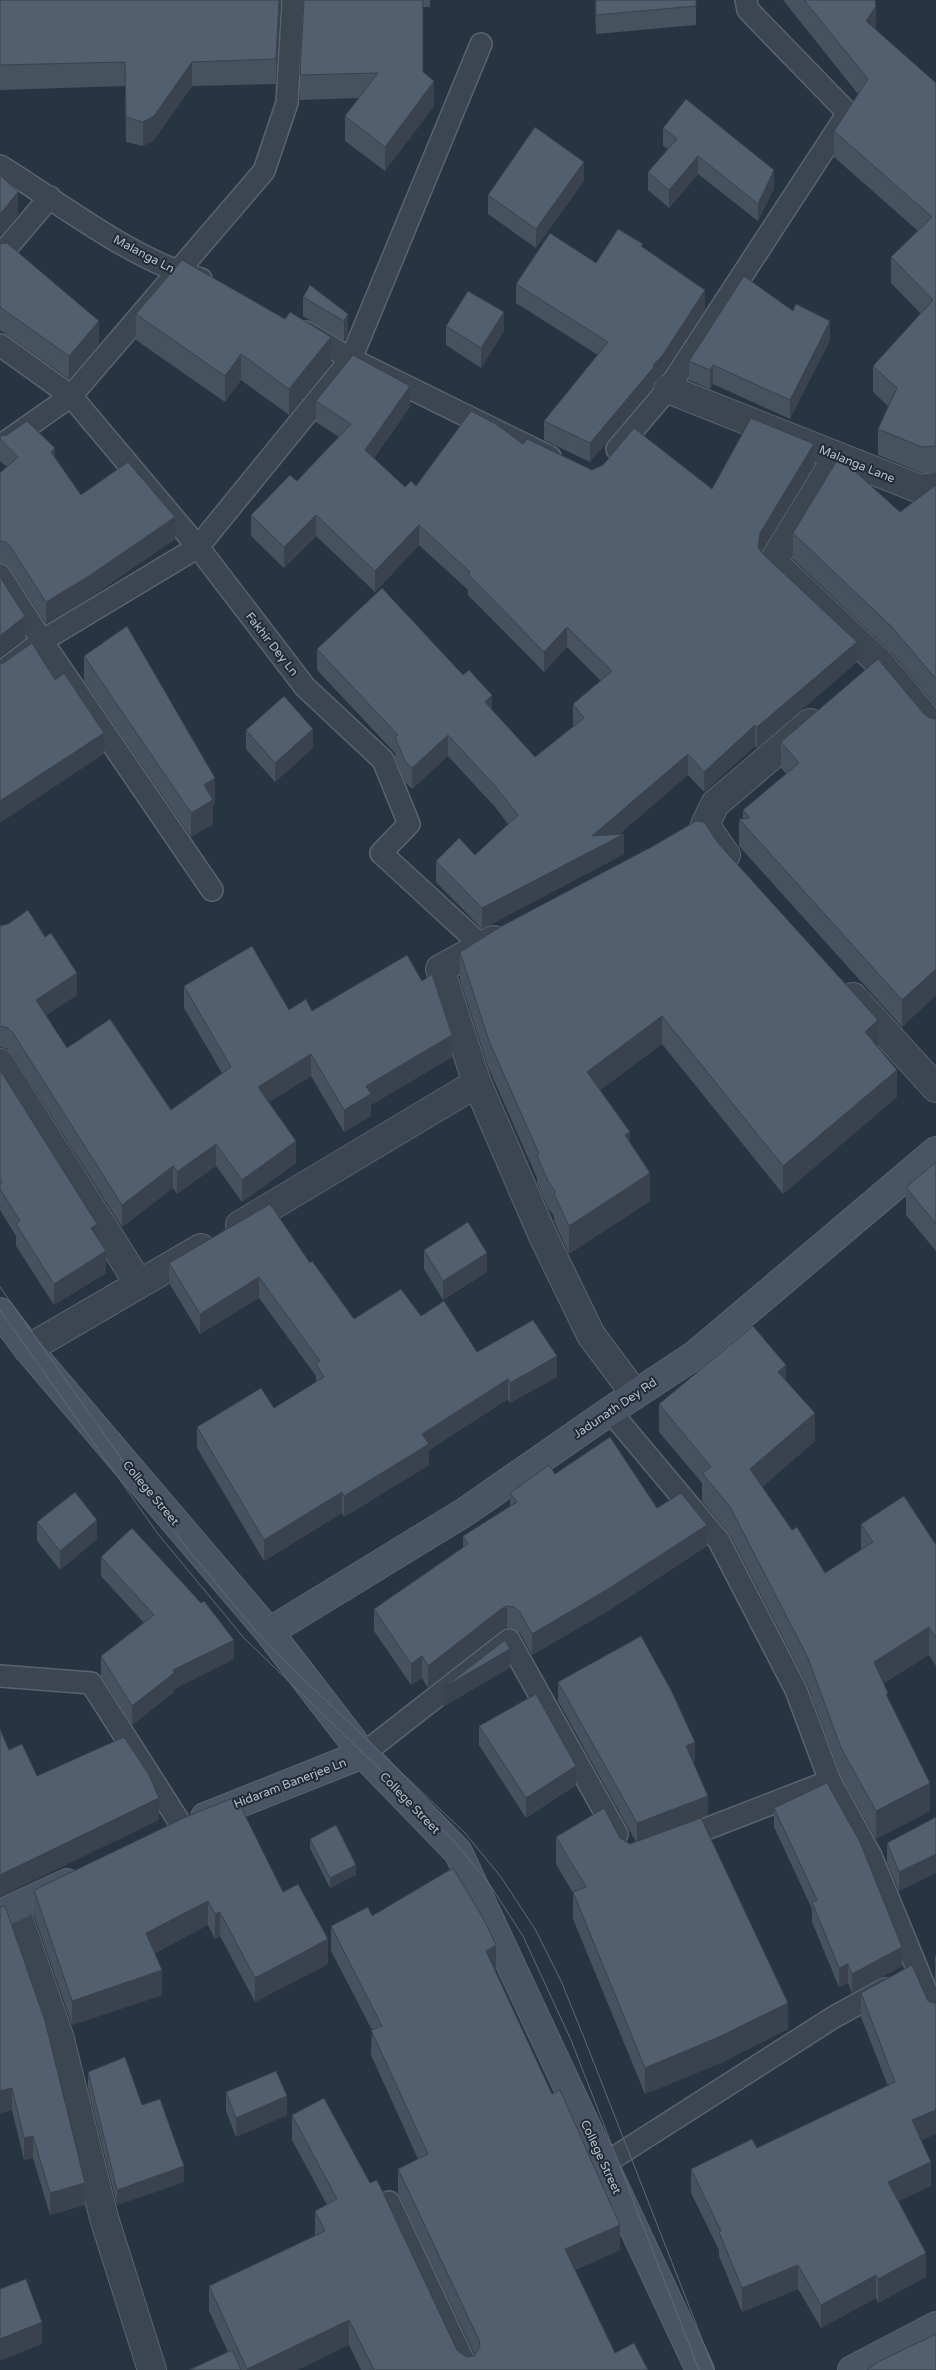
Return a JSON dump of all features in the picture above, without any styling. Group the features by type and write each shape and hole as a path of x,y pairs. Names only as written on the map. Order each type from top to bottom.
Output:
{"main road":[{"name":"Jadunath Dey Rd","path":"270,1632 465,1512 634,1394 695,1355 936,1151"},
{"name":"College Street","path":"0,1312 28,1349 270,1632 363,1754 458,1852 700,2370"},
{"name":"Hidaram Banerjee Ln","path":"156,1839 182,1826 363,1754"},
{"path":"7,1911 85,1874"},
{"path":"852,2370 936,2326"}],"street":[{"name":"Malanga Lane","path":"668,389 920,489 936,487"},
{"path":"837,457 773,562 880,663 936,730"},
{"path":"858,682 880,663"},
{"path":"681,840 705,825 715,804 829,707"},
{"path":"705,825 744,875"},
{"path":"517,928 440,969 476,1083 543,1236 591,1335 634,1394"},
{"path":"836,978 936,1088"},
{"path":"0,1063 139,1284"},
{"path":"28,1349 476,1083"},
{"path":"7,1911 60,2039 104,2218 152,2370"}],"lane":[{"path":"0,446 71,396 264,171 287,103 293,0"},
{"path":"605,463 668,389 848,113 748,10 746,0"},
{"path":"0,673 42,641 198,547 351,359 481,44"},
{"name":"Malanga Ln","path":"0,166 50,197 94,228 178,272 218,283"},
{"path":"0,256 50,197"},
{"path":"285,320 351,359 566,465"},
{"name":"Fakhir Dey Ln","path":"0,345 71,396 198,547 305,687 383,760 408,824 381,853 482,946"},
{"path":"0,575 42,641 212,890"},
{"path":"610,1411 719,1541 796,1690 830,1781 879,1852 919,1972 936,2015"},
{"path":"363,1754 509,1640 626,1849"},
{"path":"0,1676 91,1684 182,1826"},
{"path":"658,1848 830,1781"},
{"path":"604,2164 834,2017 919,1972"},
{"path":"389,2202 468,2370"}],"building":[{"path":"0,0 279,0 276,59 192,62 154,116 143,122 126,117 125,62 0,65"},
{"path":"304,0 423,0 423,72 434,81 385,147 345,116 378,73 300,75"},
{"path":"596,0 696,0 696,6 596,15"},
{"path":"804,0 875,0 876,6 866,21 936,83 936,446 922,447 878,429 897,388 873,366 933,300 891,257 932,217 834,131 868,79"},
{"path":"686,99 774,170 758,204 698,156 669,190 648,172 677,139 663,128"},
{"path":"535,127 584,162 536,229 488,195"},
{"path":"0,175 18,192 0,214"},
{"path":"618,229 643,244 641,246 705,290 653,368 590,443 544,421 608,342 516,284 550,233 596,263"},
{"path":"7,243 99,321 69,356 0,307 0,244"},
{"path":"182,260 285,319 290,312 331,337 289,389 241,354 225,376 136,314"},
{"path":"744,276 793,311 796,304 830,321 790,400 713,365 710,370 689,361"},
{"path":"310,285 348,314 344,321 303,297"},
{"path":"468,291 504,312 481,348 446,326"},
{"path":"353,355 410,386 365,450 405,487 411,481 416,486 471,411 496,424 523,444 527,439 592,470 603,465 634,428 712,489 751,418 814,444 760,533 758,547 762,553 857,642 757,727 755,725 704,772 688,754 592,836 624,834 482,908 436,861 459,838 475,855 518,815 495,786 448,735 412,768 405,761 395,737 398,735 317,649 382,588 463,675 469,670 492,695 485,702 535,757 584,718 573,704 612,671 567,627 544,652 468,574 470,572 419,525 375,571 316,515 284,547 251,515 290,475 297,481 351,424 316,401"},
{"path":"27,421 55,448 51,452 81,495 128,462 175,517 89,576 46,602 10,546 0,541 0,473 18,457 0,439 0,436 7,435"},
{"path":"839,457 900,512 936,485 936,679 892,627 793,533"},
{"path":"0,577 25,616 0,636"},
{"path":"127,626 215,778 204,785 213,800 191,813 84,656"},
{"path":"32,643 55,680 64,673 104,733 0,801 0,663 2,664"},
{"path":"878,659 924,714 936,719 936,969 902,1000 739,819 750,818 743,810 799,763 781,742"},
{"path":"284,696 313,729 275,763 246,730"},
{"path":"696,821 704,822 718,843 878,1020 865,1032 897,1070 783,1166 662,1016 587,1072 630,1132 625,1135 650,1173 569,1226 554,1194 556,1192 548,1181 537,1156 539,1154 489,1041 460,952 502,926 655,845"},
{"path":"28,910 45,937 51,933 77,973 36,1000 67,1048 110,1019 171,1110 231,1067 184,986 252,946 289,1010 306,999 312,1011 407,955 422,981 432,974 452,1035 366,1086 371,1094 344,1110 311,1054 258,1087 296,1141 242,1180 216,1144 177,1172 173,1166 122,1205 13,1033 8,1028 0,1026 0,926 8,924"},
{"path":"0,1070 97,1224 91,1228 106,1251 54,1284 16,1224 20,1221 0,1189 2,1182 0,1179"},
{"path":"936,1162 936,1224 906,1187"},
{"path":"270,1204 310,1263 312,1261 354,1319 401,1289 421,1316 444,1301 477,1352 533,1320 557,1356 510,1383 508,1379 422,1434 429,1444 344,1496 342,1492 264,1540 197,1427 261,1388 274,1408 324,1377 316,1364 320,1361 259,1277 200,1314 169,1263"},
{"path":"468,1222 487,1253 443,1281 424,1250"},
{"path":"753,1326 786,1365 778,1372 815,1413 750,1469 792,1530 797,1527 825,1573 873,1542 861,1524 904,1496 936,1545 936,1638 929,1627 874,1662 888,1693 886,1694 930,1783 876,1811 841,1748 808,1658 730,1507 702,1473 711,1467 659,1404"},
{"path":"610,1437 657,1508 681,1493 707,1525 608,1589 532,1634 520,1612 514,1607 507,1606 428,1666 422,1656 411,1664 374,1609 468,1544 463,1536 517,1502 510,1493 549,1465 555,1474"},
{"path":"75,1492 97,1520 60,1551 37,1522"},
{"path":"132,1528 201,1603 204,1601 234,1640 173,1670 174,1673 132,1706 101,1656 154,1615 101,1557"},
{"path":"641,1636 671,1690 695,1742 686,1746 708,1796 637,1823 558,1682"},
{"path":"505,1640 510,1649 443,1688"},
{"path":"536,1694 576,1766 526,1798 479,1726"},
{"path":"0,1729 9,1750 22,1744 37,1776 124,1737 149,1775 159,1798 0,1875"},
{"path":"827,1783 860,1842 902,1947 852,1974 848,1964 839,1968 812,1902 817,1900 774,1808"},
{"path":"236,1797 283,1892 298,1884 328,1939 255,1978 220,1912 215,1914 208,1901 146,1933 162,1970 72,2001 34,1890 188,1816"},
{"path":"604,1808 620,1838 630,1844 701,1818 788,2003 721,2036 645,2068 573,1892 586,1887 556,1837"},
{"path":"936,1817 936,1854 899,1872 887,1843"},
{"path":"336,1825 356,1865 330,1878 310,1839"},
{"path":"453,1868 483,1918 496,1945 486,1951 552,2094 560,2090 620,2225 565,2249 615,2353 634,2343 648,2370 374,2370 349,2320 247,2369 209,2286 325,2231 315,2211 337,2199 292,2115 324,2098 370,2183 377,2180 457,2350 466,2357 474,2356 480,2347 479,2340 398,2169 428,2154 371,2030 382,2026 331,1926 368,1907 372,1916"},
{"path":"5,1906 45,2021 85,2183 50,2193 33,2136 24,2138 12,2088 0,2091 0,1907"},
{"path":"912,1965 928,2001 936,2003 936,2110 912,2120 931,2162 888,2182 926,2253 878,2279 876,2275 821,2305 798,2265 742,2288 719,2232 721,2231 691,2169 752,2139 757,2148 895,2082 861,1993"},
{"path":"125,2057 142,2105 160,2099 184,2166 117,2190 88,2072"},
{"path":"276,2071 287,2096 236,2118 226,2092"},
{"path":"26,2279 42,2322 0,2339 0,2289"},
{"path":"936,2334 936,2370 867,2370 878,2362"},
{"path":"232,2350 241,2370 189,2370"}],"tram line":[{"path":"0,1287 169,1526 254,1629 297,1673 464,1832 501,1877 535,1929 561,1981 714,2370"},
{"path":"0,1310 158,1534 244,1638 454,1841 490,1885 523,1936 571,2040 699,2370"}]}
